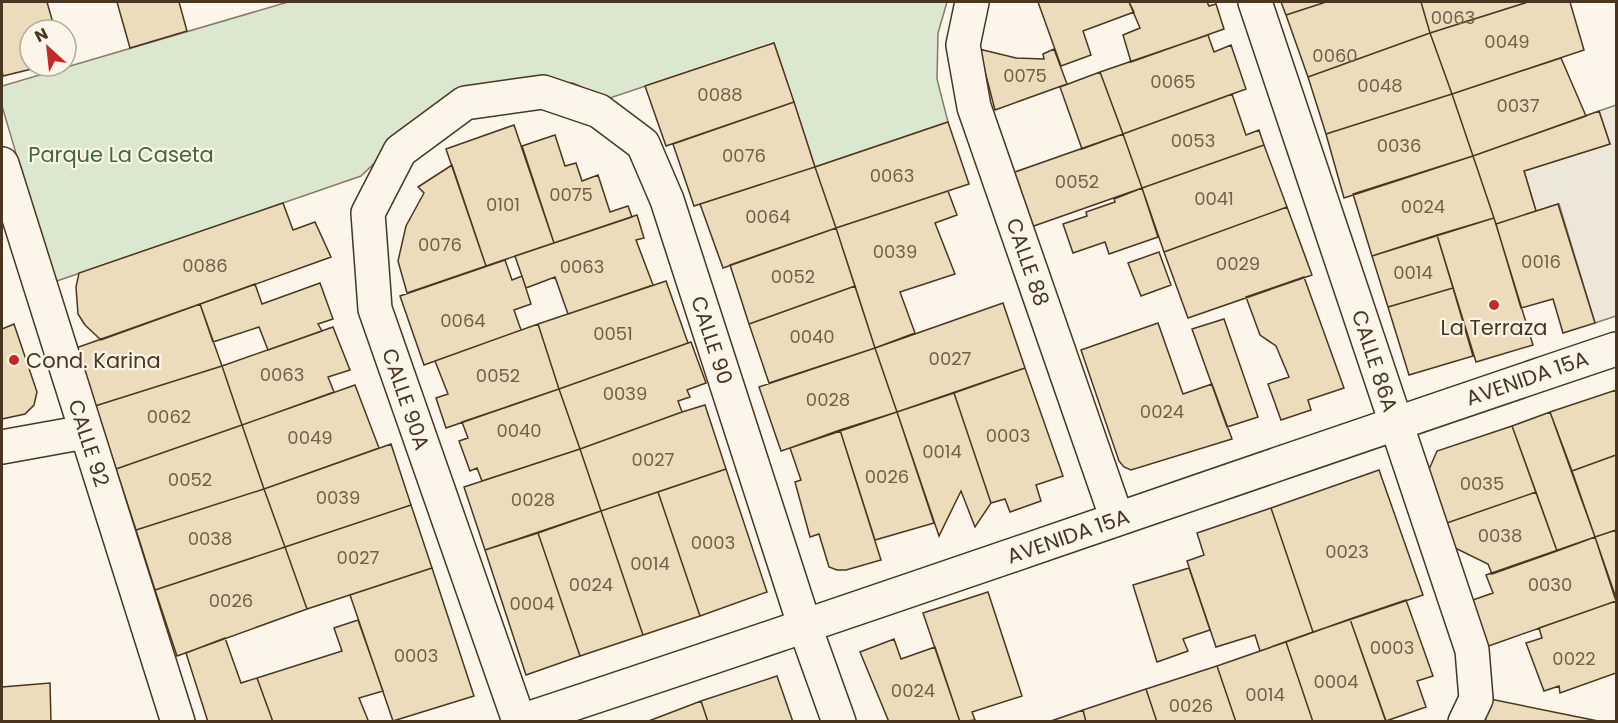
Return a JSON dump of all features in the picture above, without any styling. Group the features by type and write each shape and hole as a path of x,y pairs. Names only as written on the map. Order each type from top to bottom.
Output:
{"street":[{"name":"CALLE 88","path":"972,2 963,45 974,107 1117,519"},
{"name":"CALLE 86A","path":"1255,2 1473,650 1476,699 1465,722"},
{"name":"CALLE 90","path":"465,103 543,92 599,111 643,144 667,200 805,627 839,722"},
{"name":"CALLE 90A","path":"465,103 400,151 368,213 375,309 519,721"},
{"name":"CALLE 92","path":"2,164 178,722"},
{"name":"AVENIDA 15A","path":"519,721 805,627 1617,348"},
{"path":"2,447 85,432"}],"green space":[{"name":"Parque La Caseta","path":"288,2 947,2 938,33 937,79 948,122 815,167 774,43 607,99 573,83 521,79 416,123 361,176 54,282 2,106 2,86 29,78 78,78 78,64"}],"shaded area":[{"path":"1616,105 1616,316 1595,323 1559,204 1536,211 1524,171 1610,144 1599,111"}],"building":[{"path":"2,2 47,2 52,18 18,18 18,72 3,76"},
{"path":"117,2 179,2 187,31 130,48"},
{"path":"1038,2 1129,2 1134,12 1083,31 1091,55 1061,66"},
{"path":"1129,2 1207,2 1209,6 1216,4 1224,29 1131,62 1123,35 1140,28"},
{"path":"1281,2 1326,2 1286,15"},
{"path":"1326,2 1421,2 1430,33 1308,77 1286,15"},
{"path":"1421,2 1528,2 1430,33"},
{"path":"1528,2 1570,2 1584,50 1452,94 1430,33"},
{"path":"1430,33 1452,94 1326,134 1308,77"},
{"path":"1208,35 1214,52 1231,45 1246,89 1123,134 1100,72"},
{"path":"774,43 794,102 666,146 645,86"},
{"path":"979,49 1016,58 1044,59 1043,54 1054,49 1067,84 995,110"},
{"path":"1561,58 1586,116 1473,156 1452,94"},
{"path":"1100,72 1123,134 1082,149 1060,87"},
{"path":"1232,94 1246,135 1259,130 1264,145 1142,188 1123,134"},
{"path":"1452,94 1473,156 1344,198 1326,134"},
{"path":"794,102 815,167 694,206 673,144"},
{"path":"1599,111 1610,144 1524,171 1536,211 1496,224 1473,156"},
{"path":"948,122 969,184 836,228 815,167"},
{"path":"514,125 554,243 486,266 446,149"},
{"path":"1123,134 1142,188 1031,227 1012,173"},
{"path":"555,135 565,166 576,163 582,181 598,175 610,212 628,206 632,217 554,243 522,146"},
{"path":"1264,145 1287,207 1164,252 1142,188"},
{"path":"1473,156 1494,218 1372,256 1353,194"},
{"path":"452,165 486,266 407,293 398,261 406,226 424,193 418,187"},
{"path":"815,167 836,228 723,268 700,204"},
{"path":"1142,188 1158,237 1109,254 1105,242 1073,253 1063,224 1087,216 1086,212 1115,202 1114,199"},
{"path":"948,191 957,215 935,223 955,274 900,292 915,333 875,348 836,228"},
{"path":"283,203 293,230 315,222 331,257 101,340 85,325 78,314 76,287 79,273"},
{"path":"1558,204 1595,323 1563,333 1553,299 1521,308 1496,224"},
{"path":"1287,207 1312,275 1188,318 1164,252"},
{"path":"637,215 644,238 636,240 653,285 568,314 555,277 526,288 515,256"},
{"path":"1494,218 1533,345 1476,362 1437,235"},
{"path":"836,228 855,286 749,324 730,265"},
{"path":"1437,235 1453,288 1388,307 1372,256"},
{"path":"1159,252 1171,285 1141,296 1128,263"},
{"path":"505,260 512,280 522,276 531,304 514,310 521,330 424,365 400,296"},
{"path":"1304,277 1344,388 1308,400 1311,410 1281,420 1268,384 1289,377 1276,346 1260,335 1246,297"},
{"path":"666,281 688,343 559,389 538,324"},
{"path":"320,283 333,319 318,324 322,331 268,350 259,327 213,342 200,304 255,284 262,304"},
{"path":"855,286 875,348 769,383 749,324"},
{"path":"1453,288 1473,356 1409,375 1388,307"},
{"path":"1003,303 1025,368 897,412 875,348"},
{"path":"200,304 222,366 95,406 76,348"},
{"path":"1224,319 1258,417 1227,427 1192,329"},
{"path":"1158,323 1183,394 1212,384 1232,439 1131,470 1119,461 1081,350"},
{"name":"Cond. Karina","path":"14,324 37,392 34,405 25,414 2,419 2,329"},
{"path":"538,324 559,389 446,428 436,398 448,394 435,361"},
{"path":"333,327 350,370 328,377 334,392 242,425 222,366"},
{"path":"691,342 706,383 687,390 690,397 678,401 682,412 580,449 559,389"},
{"path":"875,348 897,412 781,451 759,387"},
{"path":"222,366 242,425 116,469 95,406"},
{"path":"1025,368 1063,476 1036,485 1041,501 1010,512 1005,499 991,503 954,393"},
{"path":"355,385 379,448 264,489 242,425"},
{"path":"559,389 580,449 482,481 477,468 470,471 459,441 468,438 462,422"},
{"path":"1616,390 1616,455 1572,471 1550,412"},
{"path":"954,393 991,503 975,527 961,491 939,536 897,412"},
{"path":"705,405 726,469 601,511 580,449"},
{"path":"897,412 934,523 875,540 840,430"},
{"path":"1550,412 1595,537 1557,551 1512,426"},
{"path":"242,425 264,489 136,530 116,469"},
{"path":"1512,426 1536,492 1444,524 1427,474 1437,451"},
{"path":"840,430 881,560 846,570 829,567 819,534 810,537 795,482 801,480 790,448"},
{"path":"391,444 411,505 285,547 264,489"},
{"path":"580,449 601,511 485,550 464,487"},
{"path":"1616,455 1616,530 1595,537 1572,471"},
{"path":"726,469 767,592 700,616 658,492"},
{"path":"1379,470 1423,595 1313,632 1271,508"},
{"path":"264,489 285,547 155,590 136,530"},
{"path":"658,492 700,616 643,635 601,511"},
{"path":"1536,492 1557,551 1492,574 1488,564 1451,546 1444,524"},
{"path":"411,505 432,568 307,609 285,547"},
{"path":"1271,508 1313,632 1260,651 1255,635 1216,647 1187,561 1204,555 1197,533"},
{"path":"601,511 643,635 580,656 538,533"},
{"path":"1616,530 1616,598 1595,537"},
{"path":"538,533 580,656 526,675 485,550"},
{"path":"1595,537 1616,601 1483,648 1467,602 1493,593 1486,575"},
{"path":"285,547 307,609 177,656 155,590"},
{"path":"432,568 474,696 393,721 350,595"},
{"path":"1189,568 1210,630 1183,639 1188,651 1157,662 1133,585"},
{"path":"988,592 1022,696 972,712 975,720 960,722 923,613"},
{"path":"1406,600 1433,676 1417,681 1426,707 1386,721 1350,619"},
{"path":"1616,601 1616,673 1560,693 1559,686 1544,691 1526,643 1542,638 1539,628"},
{"path":"1350,619 1386,722 1313,722 1286,642"},
{"path":"358,620 383,691 359,698 368,720 362,722 273,722 257,678 342,651 334,628"},
{"path":"225,638 241,683 257,678 273,722 208,722 186,653"},
{"path":"894,639 901,659 935,647 960,722 889,722 860,652"},
{"path":"1286,642 1313,722 1236,722 1217,666"},
{"path":"1217,666 1236,722 1157,722 1146,689"},
{"path":"777,676 793,722 708,722 701,701"},
{"path":"50,683 51,722 2,722 2,687"},
{"path":"1146,689 1157,722 1086,722 1083,710"},
{"path":"1490,699 1603,722 1485,722"},
{"path":"701,701 708,722 646,722"},
{"path":"1083,710 1086,722 1048,722"}],"place":[{"name":"La Terraza","path":"1494,305"},
{"name":"Cond. Karina","path":"14,360"}]}
